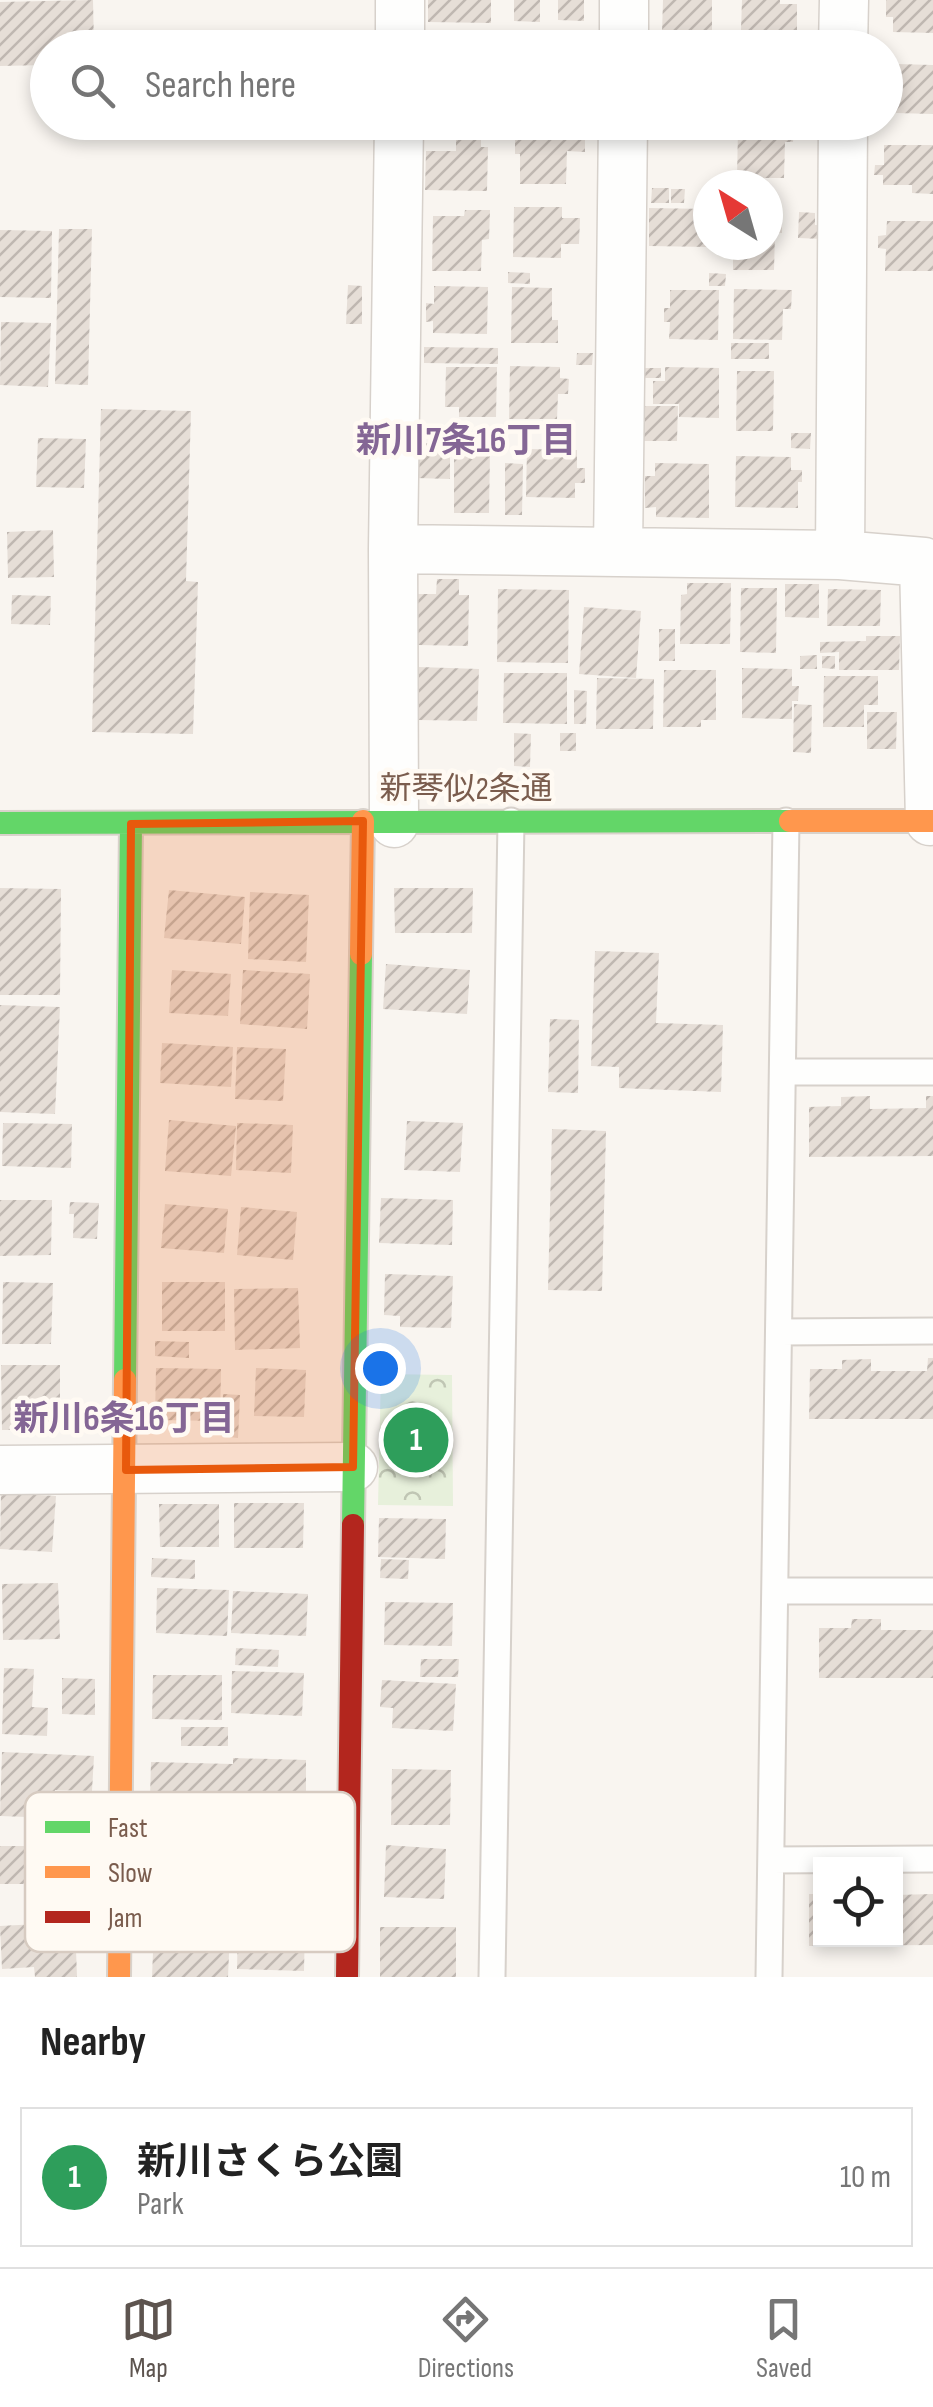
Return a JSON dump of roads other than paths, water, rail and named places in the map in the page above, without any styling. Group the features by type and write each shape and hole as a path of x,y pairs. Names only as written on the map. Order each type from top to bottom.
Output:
{"street":[{"path":"400,0 400,30"},
{"path":"624,0 624,30"},
{"path":"843,30 844,0"},
{"path":"349,1792 353,1467 393,548 399,140"},
{"path":"618,552 623,140"},
{"path":"840,555 843,140"},
{"path":"393,548 840,555 924,562 931,821"},
{"name":"新琴似2条通","path":"0,823 931,821"},
{"path":"121,1792 131,824"},
{"path":"0,1470 353,1467"},
{"path":"118,1952 118,1977"},
{"path":"347,1952 347,1977"}],"lane":[{"path":"492,1977 511,821"},
{"path":"769,1977 786,821"},
{"path":"784,1072 933,1072"},
{"path":"780,1332 933,1331"},
{"path":"776,1590 933,1591"},
{"path":"771,1860 933,1860"}],"place":[{"name":"新川さくら公園","path":"416,1440"}],"district":[{"name":"新川7条16丁目","path":"466,441"},
{"name":"新川6条16丁目","path":"124,1419"}]}
